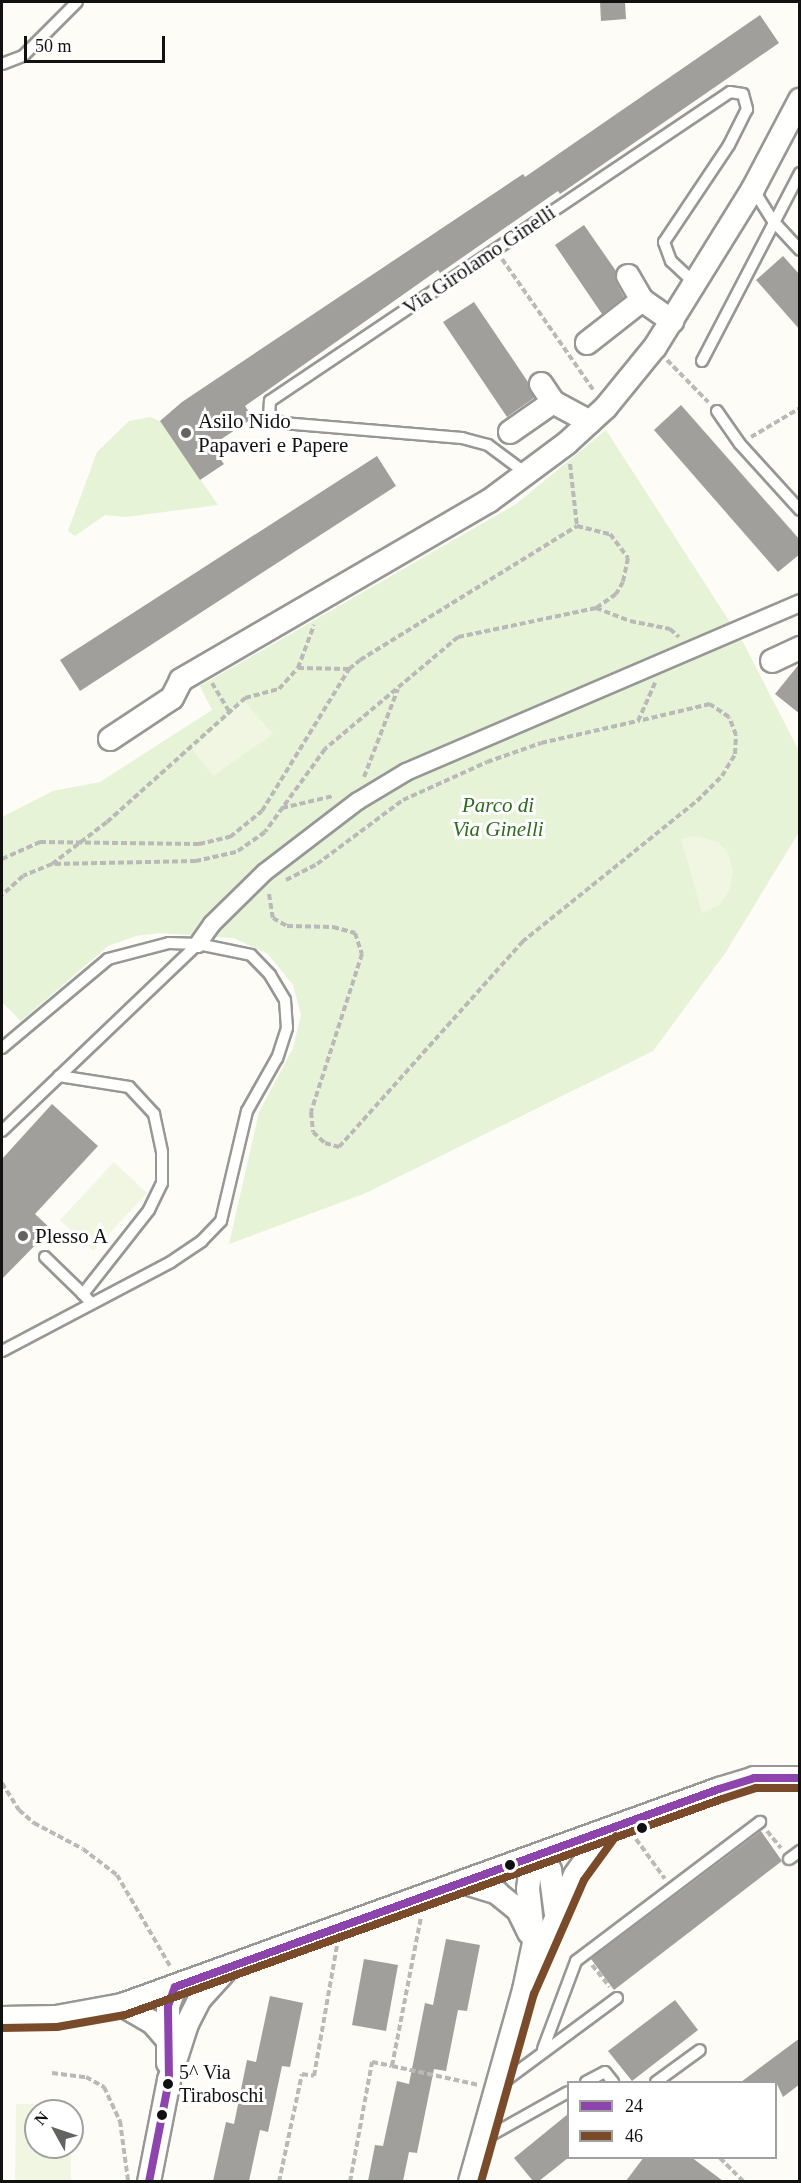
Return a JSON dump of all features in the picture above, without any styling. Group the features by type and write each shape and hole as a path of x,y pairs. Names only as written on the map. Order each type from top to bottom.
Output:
{"street":[{"path":"110,739 172,698 181,681 529,475 567,443 598,414 655,347 753,189 800,100"},
{"path":"628,276 642,300 672,321"},
{"path":"587,343 642,300"},
{"path":"510,432 547,393 598,414"},
{"path":"198,944 212,924 265,872 358,801 406,772 656,668 690,649 800,603"},
{"path":"772,661 800,648"},
{"path":"2,2018 56,2017 122,2005 225,1971 341,1926 754,1778 800,1778"},
{"path":"524,1990 575,1875 616,1827"},
{"path":"532,1857 550,1870 556,1922"},
{"path":"470,2181 494,2089 524,1990 534,1943 528,1889 532,1857"},
{"path":"462,1882 497,1893 518,1910 534,1943"},
{"path":"149,2181 169,2079 187,2024 200,1999 225,1971"},
{"path":"175,1987 187,2024"},
{"path":"169,2079 168,2006 175,1987"},
{"path":"122,2005 152,2022 167,2039"}],"lane":[{"path":"2,64 23,56 77,2"},
{"name":"Via Girolamo Ginelli","path":"529,475 488,445 462,438 283,423 269,418 270,400 730,92 743,94 747,109 729,145 664,242 671,261 695,283"},
{"path":"702,361 800,173"},
{"path":"753,189 774,222 800,250"},
{"path":"717,411 740,444 800,510"},
{"path":"2,1048 108,959 169,943 198,944 250,955 270,975 285,1000 287,1029 277,1058 247,1111 221,1221 201,1241 171,1262 2,1351"},
{"path":"2,1131 198,944"},
{"path":"59,1076 129,1087 153,1114 162,1152 162,1183 149,1210 83,1294"},
{"path":"45,1257 92,1303"},
{"path":"543,2049 576,1961 760,1822"},
{"path":"789,1858 800,1851"},
{"path":"494,2089 543,2049 617,1998"},
{"path":"657,2081 700,2050"},
{"path":"588,2081 605,2072 612,2081"},
{"path":"481,2140 567,2093"}],"path":[{"path":"495,249 598,414"},
{"path":"655,347 717,411"},
{"path":"740,444 800,408"},
{"path":"567,443 578,526"},
{"path":"2,859 40,842 84,840 199,844 238,832 262,811 349,669 578,526 610,534 628,558 623,582 616,594 596,608 458,636 325,749 265,832 236,852 196,861 52,864"},
{"path":"2,896 23,876 52,864 84,840 245,698 279,689 298,668 326,596"},
{"path":"596,608 630,621 670,629 690,649"},
{"path":"203,667 228,711"},
{"path":"298,668 349,669"},
{"path":"638,721 654,691 656,668"},
{"path":"358,801 360,788 398,688"},
{"path":"272,890 268,895 273,918 287,926 333,927 355,933 362,954 311,1112 313,1131 325,1143 339,1147 522,942 697,801 722,776 735,754 736,735 729,717 710,704 541,743 477,766 403,800 317,864 275,885"},
{"path":"281,808 341,794"},
{"path":"2,1783 19,1810 34,1823 83,1849 117,1875 164,1954 175,1987"},
{"path":"760,1822 789,1858"},
{"path":"616,1827 672,1890"},
{"path":"392,2066 425,1896"},
{"path":"279,2181 302,2074 314,2076 341,1926"},
{"path":"584,1953 617,1998"},
{"path":"350,2181 372,2062 494,2089"},
{"path":"52,2073 86,2077 104,2087 120,2121 128,2181"},
{"path":"722,2159 744,2181"}],"green space":[{"path":"150,417 160,421 218,505 126,517 105,515 75,536 68,531 97,452 129,421"},
{"name":"Parco di Via Ginelli","path":"606,430 744,644 799,751 799,832 726,952 653,1051 366,1193 229,1244 259,1112 293,1048 301,1015 293,985 268,954 233,938 160,933 136,936 108,946 21,1021 2,1002 2,817 53,791 100,782 212,710 200,686 516,504"},
{"path":"244,701 273,734 213,776 191,748"},
{"path":"694,836 718,842 728,853 733,873 729,891 719,905 702,913 681,839"},
{"path":"114,1162 147,1193 93,1251 60,1220"},
{"path":"16,2104 24,2104 24,2159 71,2159 71,2181 15,2181"}],"building":[{"path":"600,2 625,2 626,19 601,21"},
{"path":"760,15 779,43 560,194 558,191 440,273 438,270 245,406 253,418 211,446 224,464 200,480 160,421 182,402 523,174 525,177"},
{"path":"584,225 616,271 616,282 624,297 602,314 555,245"},
{"path":"783,256 800,275 800,330 756,280"},
{"path":"474,302 528,382 534,398 507,417 443,322"},
{"path":"681,405 800,540 800,554 778,572 654,430"},
{"path":"377,456 396,486 80,691 60,660"},
{"path":"800,663 800,714 775,694"},
{"path":"52,1104 98,1146 35,1214 51,1229 2,1279 2,1159"},
{"path":"761,1831 782,1861 614,1990 591,1959"},
{"path":"446,1939 480,1945 467,2011 458,2010 446,2071 434,2069 417,2153 409,2152 403,2181 368,2181 375,2145 383,2146 397,2081 409,2084 425,2003 433,2005"},
{"path":"364,1959 398,1965 386,2031 352,2025"},
{"path":"270,1996 303,2003 290,2067 282,2066 268,2132 260,2130 249,2181 213,2181 226,2122 234,2124 247,2060 256,2062"},
{"path":"675,2000 698,2030 632,2081 608,2051"},
{"path":"800,2038 800,2084 783,2097 777,2081 742,2081"},
{"path":"567,2115 567,2159 539,2181 533,2181 514,2158"},
{"path":"642,2159 694,2159 723,2181 626,2181"}],"transit line":[{"name":"24","path":"149,2182 169,2080 168,2006 175,1987 719,1789 754,1778 800,1778"},
{"name":"46","path":"2,2028 57,2027 125,2015 722,1799 756,1788 800,1788"},
{"name":"46","path":"481,2182 534,1994 584,1880 616,1836"}],"place":[{"name":"Asilo Nido Papaveri e Papere","path":"186,433"},
{"name":"Plesso A","path":"23,1236"},
{"name":"5^ Via Tiraboschi","path":"168,2084"}]}
